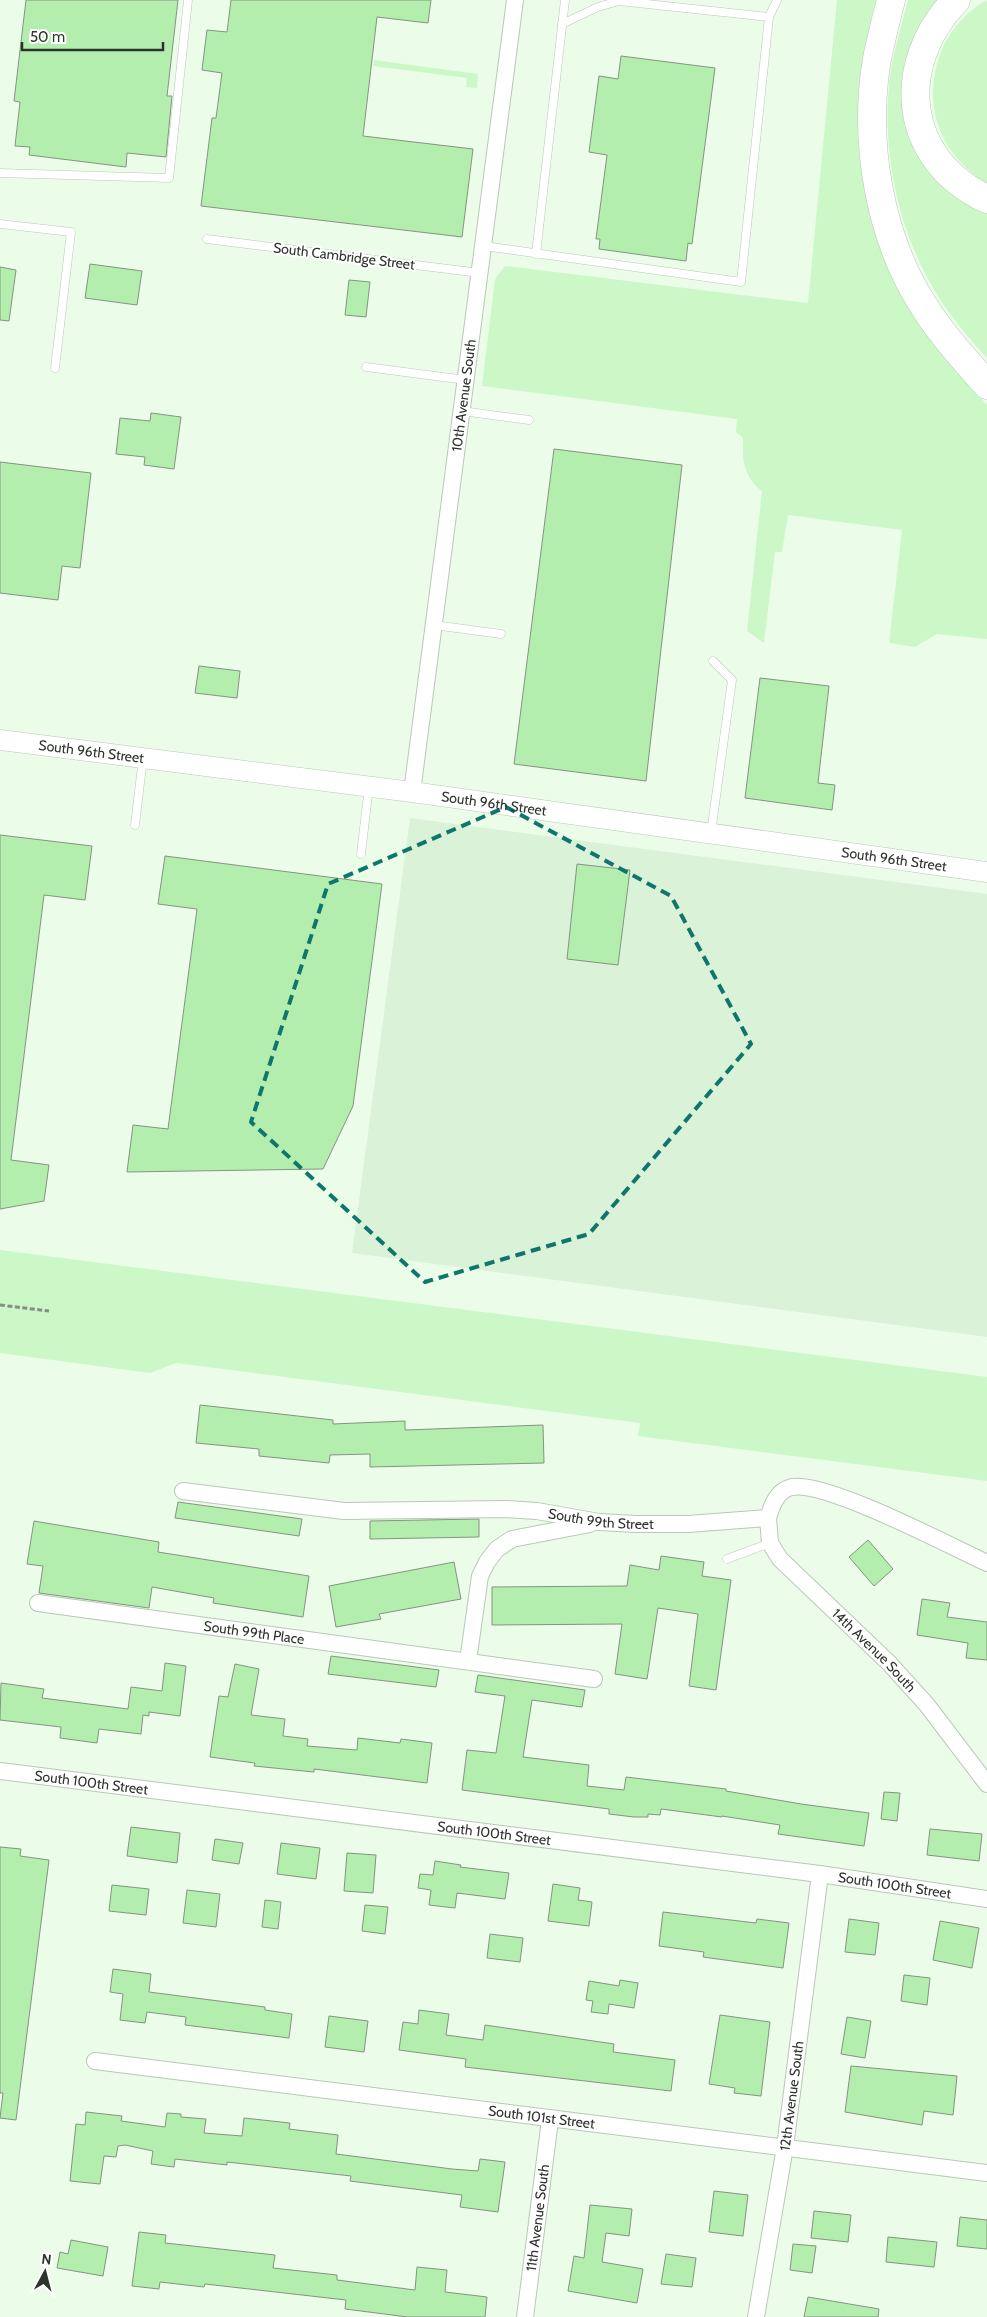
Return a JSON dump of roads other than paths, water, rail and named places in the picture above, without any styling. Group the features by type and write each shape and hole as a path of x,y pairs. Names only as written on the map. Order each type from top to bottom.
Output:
{"highway":[{"path":"891,0 877,60 873,99 874,153 880,197 892,237 924,306 947,338 987,385"},
{"path":"956,0 941,16 926,40 918,68 915,94 917,117 934,156 951,175 974,193 987,199"}],"street":[{"name":"10th Avenue South","path":"412,792 516,0"},
{"name":"South 96th Street","path":"0,740 369,786 987,872"},
{"path":"770,1543 768,1518 774,1501 782,1491 793,1487 820,1490 853,1501 987,1563"},
{"name":"South 99th Street","path":"183,1491 344,1511 506,1509 536,1511 598,1522 688,1524 768,1518"},
{"path":"468,1661 480,1576 487,1562 497,1549 512,1539 598,1522"},
{"name":"14th Avenue South","path":"770,1543 780,1559 889,1663 927,1705 987,1784"},
{"name":"South 99th Place","path":"38,1603 594,1679"},
{"name":"South 100th Street","path":"0,1771 820,1874 987,1898"},
{"name":"12th Avenue South","path":"756,2317 785,2147 820,1874"},
{"name":"South 101st Street","path":"95,2061 550,2120 987,2173"},
{"name":"11th Avenue South","path":"525,2317 550,2120"}],"lane":[{"path":"0,173 170,178 188,0"},
{"path":"536,254 565,0"},
{"path":"484,246 741,282 769,17 777,0"},
{"path":"562,24 598,7 619,1 684,4 769,17"},
{"path":"0,224 71,232 55,368"},
{"name":"South Cambridge Street","path":"207,239 480,273"},
{"path":"366,367 467,380"},
{"path":"462,411 529,420"},
{"path":"434,625 501,634"},
{"path":"711,833 732,680 713,661"},
{"path":"135,825 143,758"},
{"path":"361,854 369,786"},
{"path":"727,1559 770,1543"}]}
